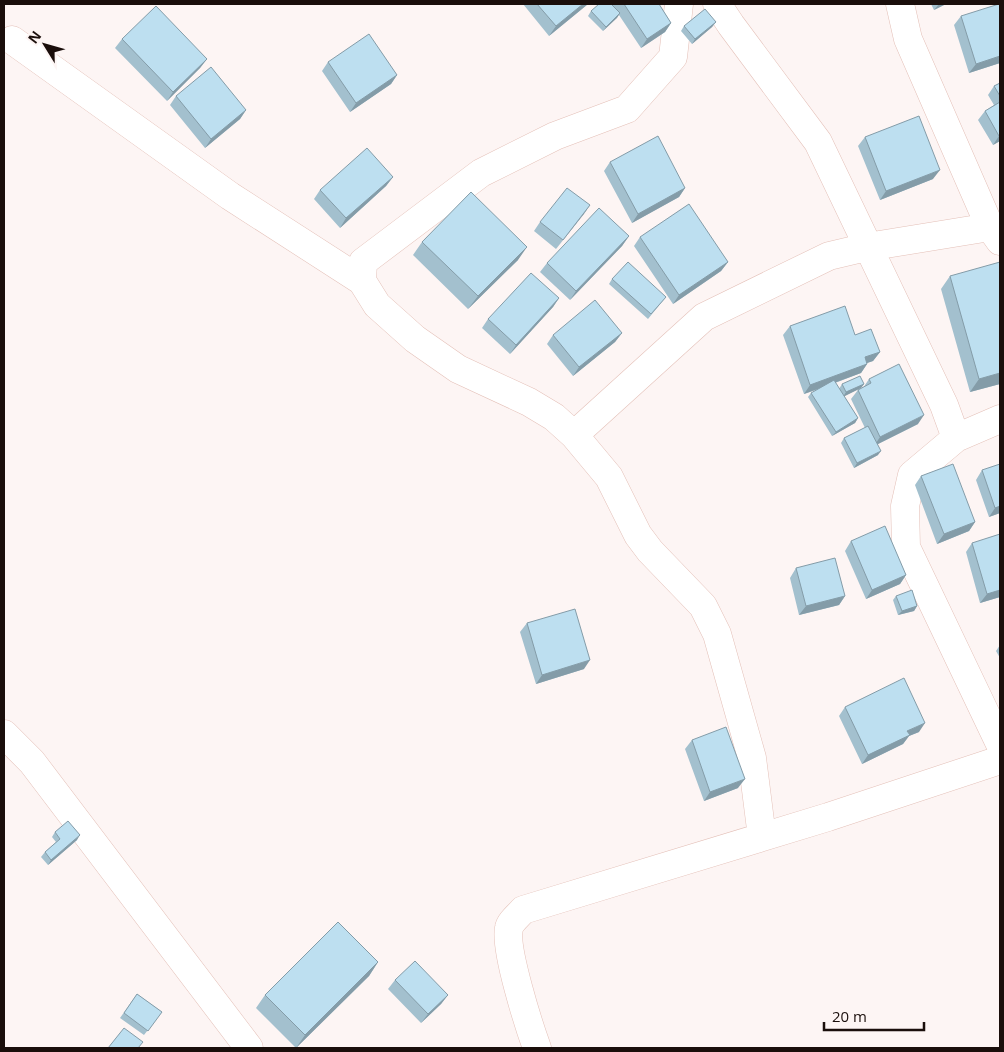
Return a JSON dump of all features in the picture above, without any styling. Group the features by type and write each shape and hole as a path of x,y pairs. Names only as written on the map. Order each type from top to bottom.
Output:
{"street":[{"path":"362,281 363,262 481,173 555,136 627,109 673,57 679,4"},
{"path":"717,4 818,142 944,405 956,438"},
{"path":"574,435 704,317 829,256 867,247 995,234 908,39 900,4"},
{"path":"12,40 230,196 362,281 377,304 415,339 458,369 529,402 554,417 574,435 609,477 638,535 650,551 703,606 717,634 752,758 762,837"},
{"path":"1000,419 956,438 912,475 905,506 906,547 1000,744"},
{"path":"4,734 32,762 249,1048"},
{"path":"537,1048 529,1026 509,945 509,927 523,910 828,817 1000,760"}],"building":[{"path":"537,4 583,4 556,26"},
{"path":"599,4 611,4 620,13 606,27 591,11"},
{"path":"624,4 659,4 671,23 647,39"},
{"path":"1000,4 1000,56 976,64 961,16"},
{"path":"156,6 207,59 173,92 122,39"},
{"path":"705,9 716,22 695,39 684,26"},
{"path":"369,34 397,75 356,103 328,62"},
{"path":"211,67 246,110 211,139 176,96"},
{"path":"1000,83 1000,96 994,86"},
{"path":"1000,102 1000,136 999,136 985,111"},
{"path":"919,116 940,170 886,191 865,137"},
{"path":"658,136 685,188 638,214 610,162"},
{"path":"367,148 393,177 346,218 320,190"},
{"path":"567,188 590,205 563,240 540,222"},
{"path":"471,192 527,247 478,296 422,242"},
{"path":"689,204 728,262 679,295 640,237"},
{"path":"599,208 629,236 576,291 547,263"},
{"path":"628,262 666,297 651,314 612,279"},
{"path":"1000,262 1000,373 979,379 950,276"},
{"path":"531,273 559,298 516,345 488,319"},
{"path":"595,300 622,333 579,367 553,335"},
{"path":"845,306 855,335 871,329 880,352 865,357 867,364 810,385 790,326"},
{"path":"899,364 924,415 880,437 858,390 871,383 869,379"},
{"path":"860,376 864,384 846,392 842,384"},
{"path":"834,380 858,418 836,432 811,393"},
{"path":"868,426 881,451 857,463 844,438"},
{"path":"953,464 975,522 944,534 921,476"},
{"path":"1000,464 1000,506 995,508 982,470"},
{"path":"885,526 906,575 872,590 851,541"},
{"path":"1000,534 1000,590 987,594 972,543"},
{"path":"835,558 845,596 806,606 796,568"},
{"path":"912,590 917,606 902,611 896,596"},
{"path":"575,609 590,660 542,675 527,623"},
{"path":"904,678 925,723 907,731 910,735 868,755 845,707"},
{"path":"726,727 745,779 710,792 692,740"},
{"path":"68,821 80,835 51,860 45,852 60,839 55,832"},
{"path":"338,922 378,962 305,1035 265,995"},
{"path":"415,961 448,995 428,1014 395,980"},
{"path":"137,994 162,1012 148,1031 124,1013"},
{"path":"124,1028 143,1042 138,1048 108,1048"}]}
